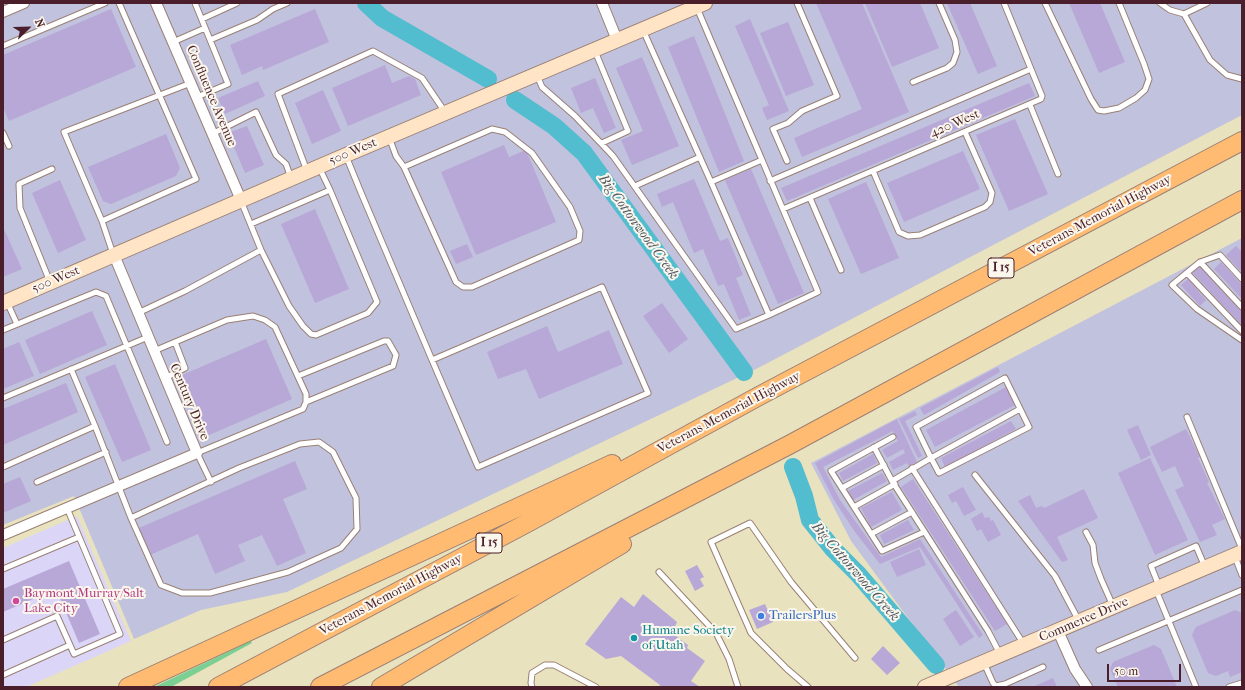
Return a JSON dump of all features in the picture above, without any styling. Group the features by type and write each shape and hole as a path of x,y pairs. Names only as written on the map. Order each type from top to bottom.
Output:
{"highway":[{"name":"Veterans Memorial Highway","path":"218,687 529,522 759,396 1242,141"},
{"path":"320,687 789,445 1242,200"},
{"path":"128,687 759,396"},
{"path":"381,687 789,445"}],"main road":[{"name":"500 West","path":"5,302 388,136 537,75 700,5"},
{"name":"Commerce Drive","path":"928,686 1206,568 1239,552"}],"street":[{"path":"3,12 24,3"},
{"name":"Confluence Avenue","path":"156,3 241,200"},
{"path":"602,3 617,40"},
{"name":"Century Drive","path":"3,535 197,453 114,255"},
{"path":"1058,631 1075,668 1086,687"}],"lane":[{"path":"3,46 105,3"},
{"path":"102,222 196,179 119,3"},
{"path":"195,3 228,84 197,97"},
{"path":"202,19 237,3"},
{"path":"210,40 257,20 287,3"},
{"path":"787,161 773,129 788,123 802,111 837,96 797,3"},
{"path":"914,82 947,68 953,63 957,52 955,40 939,3"},
{"name":"420 West","path":"783,209 1038,101 1042,96 1004,3"},
{"path":"1045,3 1091,100 1098,110 1104,111 1119,108 1136,98 1145,90 1149,79 1119,3"},
{"path":"1160,3 1170,10 1184,14 1207,3"},
{"path":"537,75 542,87 602,143 635,186 736,329 769,315 818,292 770,181 700,5"},
{"path":"1184,14 1210,60 1227,75 1242,79"},
{"path":"173,42 205,28"},
{"path":"643,29 769,315"},
{"path":"594,50 628,131 602,143"},
{"path":"241,200 261,250 289,306 303,326 311,334 316,335 368,313 376,302 330,190 313,169 278,94 373,51 422,78 446,113"},
{"path":"770,181 1031,69"},
{"path":"114,255 102,222 64,132 191,83"},
{"path":"1030,105 1058,174"},
{"path":"212,134 256,112 276,155 286,164 292,178"},
{"path":"388,136 396,156 404,167 456,282 463,287 472,287 578,240 580,231 570,207 532,153 505,132 492,129 404,167"},
{"path":"873,171 899,232 908,236 927,232 986,207 990,202 992,193 965,132"},
{"path":"3,133 9,146"},
{"path":"346,155 432,360 478,467 648,393 602,287 432,360"},
{"path":"635,186 700,157"},
{"path":"711,182 762,160"},
{"path":"50,283 20,208 19,184 52,169"},
{"path":"250,224 330,190"},
{"path":"810,198 841,270"},
{"path":"138,313 186,291 261,250"},
{"path":"1242,279 1220,255 1200,262 1172,285 1197,309 1242,340"},
{"path":"1200,262 1242,307"},
{"path":"1187,273 1242,331"},
{"path":"3,330 96,292 106,296 167,442"},
{"path":"5,302 17,324"},
{"path":"154,351 227,320 253,316 265,320 276,327 306,394 306,402 303,409 197,453 211,482"},
{"path":"3,398 148,337"},
{"path":"298,376 384,341 388,342 396,355 393,366 306,402"},
{"path":"165,378 185,368 175,342"},
{"path":"71,369 120,486 131,518 161,585 182,593 210,593 288,572 341,548 357,529 356,498 333,452 318,442 300,444 239,468 131,518"},
{"path":"1005,378 1029,426 939,473 931,458 916,427 1005,378"},
{"path":"854,507 894,482 912,468 1020,409"},
{"path":"1187,417 1239,552 1242,575"},
{"path":"3,467 95,426"},
{"path":"892,438 831,471 882,551 924,532"},
{"path":"874,447 924,532 988,631 1000,655"},
{"path":"37,482 106,452"},
{"path":"842,488 884,465"},
{"path":"912,468 1024,645"},
{"path":"975,475 1055,576 1080,622"},
{"path":"3,640 57,616 74,654 120,634 67,508"},
{"path":"871,534 912,512"},
{"path":"808,687 787,669 751,633 711,542 750,523 791,582 855,658"},
{"path":"1086,532 1093,545 1099,574 1113,607"},
{"path":"3,570 79,537"},
{"path":"1196,687 1169,622 1151,566 1196,546 1206,568"},
{"path":"659,572 716,633 729,659 738,687"},
{"path":"1099,650 1169,622 1242,590"},
{"path":"3,675 70,645"},
{"path":"984,662 993,683 996,686 1005,684 1043,667"},
{"path":"532,687 532,673 545,665 554,665 596,687"},
{"path":"1229,687 1242,683"}],"shaded area":[{"path":"3,3 1242,3 1242,115 756,369 287,592 201,610 134,639 74,496 3,525"},
{"path":"1242,238 1242,687 959,687 851,541 811,463"},
{"path":"77,516 131,641 26,687 3,687 3,548"}],"green space":[{"path":"251,641 252,643 171,687 154,687"}],"building":[{"path":"816,3 862,3 909,112 802,157 794,138 862,109"},
{"path":"865,3 920,3 939,48 892,67"},
{"path":"947,3 970,3 997,66 978,74"},
{"path":"1069,3 1100,3 1125,62 1099,73"},
{"path":"111,9 136,67 9,121 3,107 3,55"},
{"path":"315,9 329,42 263,70 262,66 242,75 230,45"},
{"path":"750,19 789,111 767,120 762,108 769,105 735,26"},
{"path":"788,22 814,85 786,96 760,33"},
{"path":"694,36 744,161 719,172 668,47"},
{"path":"642,57 679,146 632,165 621,140 643,131 616,68"},
{"path":"385,65 392,83 409,76 415,79 421,95 348,126 332,88"},
{"path":"595,78 616,128 604,133 593,108 581,113 571,88"},
{"path":"258,81 265,96 225,114 218,98"},
{"path":"1029,83 1035,96 787,201 781,188"},
{"path":"323,90 341,131 312,144 295,103"},
{"path":"1015,119 1048,194 1009,211 976,135"},
{"path":"247,126 264,165 245,173 228,133"},
{"path":"166,134 180,168 176,176 111,204 103,201 88,167"},
{"path":"504,145 509,157 526,150 556,222 476,255 441,172"},
{"path":"963,151 980,189 904,222 887,183"},
{"path":"751,169 804,293 778,304 725,180"},
{"path":"694,179 720,241 728,238 743,275 736,278 751,315 739,320 724,284 718,286 703,249 694,253 673,202 662,207 657,194"},
{"path":"60,180 86,240 58,253 32,193"},
{"path":"866,182 899,258 861,274 828,199"},
{"path":"315,209 349,289 315,303 281,224"},
{"path":"3,227 22,269 3,277"},
{"path":"467,244 473,257 456,264 450,251"},
{"path":"1236,246 1242,252 1242,273 1226,255"},
{"path":"1221,262 1242,285 1242,299 1214,269"},
{"path":"1199,265 1242,312 1242,326 1192,272"},
{"path":"1188,279 1206,300 1200,306 1181,285"},
{"path":"662,303 688,339 669,353 643,316"},
{"path":"92,311 107,345 40,374 25,340"},
{"path":"547,326 558,352 609,330 623,364 539,399 526,369 498,379 487,352"},
{"path":"266,339 292,399 207,436 182,375"},
{"path":"19,342 34,376 3,389 3,349"},
{"path":"115,364 151,450 122,462 85,377"},
{"path":"998,367 1000,372 924,415 920,408"},
{"path":"66,383 78,412 3,445 3,409"},
{"path":"1006,387 1015,405 935,447 926,430"},
{"path":"915,411 917,415 905,421 922,456 918,458 899,419"},
{"path":"897,419 917,462 909,466 907,463 893,470 889,462 905,453 903,449 887,458 882,450 898,441 893,431 823,467 840,500 881,557 920,539 983,635 979,638 920,547 880,564 855,532 834,500 815,463"},
{"path":"1011,421 1016,429 945,467 941,458"},
{"path":"1138,425 1151,455 1141,460 1127,430"},
{"path":"1186,429 1200,457 1198,458 1209,482 1207,483 1225,519 1212,525 1217,535 1200,542 1175,490 1184,486 1175,466 1162,472 1150,447"},
{"path":"873,454 877,463 843,481 839,473"},
{"path":"1150,458 1188,540 1155,555 1118,473"},
{"path":"295,461 307,489 283,499 306,553 277,566 262,535 238,545 245,561 215,574 198,534 150,555 139,528"},
{"path":"882,473 887,481 853,500 848,491"},
{"path":"20,477 31,501 3,513 3,484"},
{"path":"913,479 1007,624 995,631 901,487"},
{"path":"963,487 976,510 964,516 956,501 952,503 948,495"},
{"path":"1084,489 1098,518 1057,537 1068,560 1062,562 1018,501 1030,495 1036,508 1042,506 1044,508"},
{"path":"892,492 902,510 871,527 861,508"},
{"path":"982,512 985,518 989,517 991,521 993,520 1001,535 988,542 981,529 977,531 971,519"},
{"path":"908,520 914,530 884,544 880,535"},
{"path":"919,549 926,565 897,577 890,562"},
{"name":"Baymont Murray/Salt Lake City","path":"69,561 100,634 79,643 56,589 3,612 3,589"},
{"path":"697,565 704,577 700,579 704,586 695,591 685,571"},
{"name":"Humane Society of Utah","path":"643,594 677,622 672,633 688,645 687,648 705,661 691,681 700,687 659,687 660,685 621,656 606,659 585,644 621,597 634,607"},
{"name":"TrailersPlus","path":"765,604 773,622 757,629 749,610"},
{"path":"956,610 974,637 960,646 943,619"},
{"path":"1235,610 1242,613 1242,672 1230,677 1228,671 1216,676 1208,673 1192,635 1196,627"},
{"path":"1154,645 1161,649 1177,687 1118,687 1110,669 1113,662"},
{"path":"883,646 900,663 887,675 871,659"},
{"path":"1053,678 1057,687 1032,687"}],"waterway":[{"name":"Big Cottonwood Creek","path":"366,3 382,18 488,79"},
{"name":"Big Cottonwood Creek","path":"515,100 554,126 584,153 744,372"},
{"name":"Big Cottonwood Creek","path":"793,467 804,496 810,520 833,549 858,574 936,665"}],"place":[{"name":"Baymont Murray/Salt Lake City","path":"16,601"},
{"name":"TrailersPlus","path":"761,616"},
{"name":"Humane Society of Utah","path":"634,638"}]}
